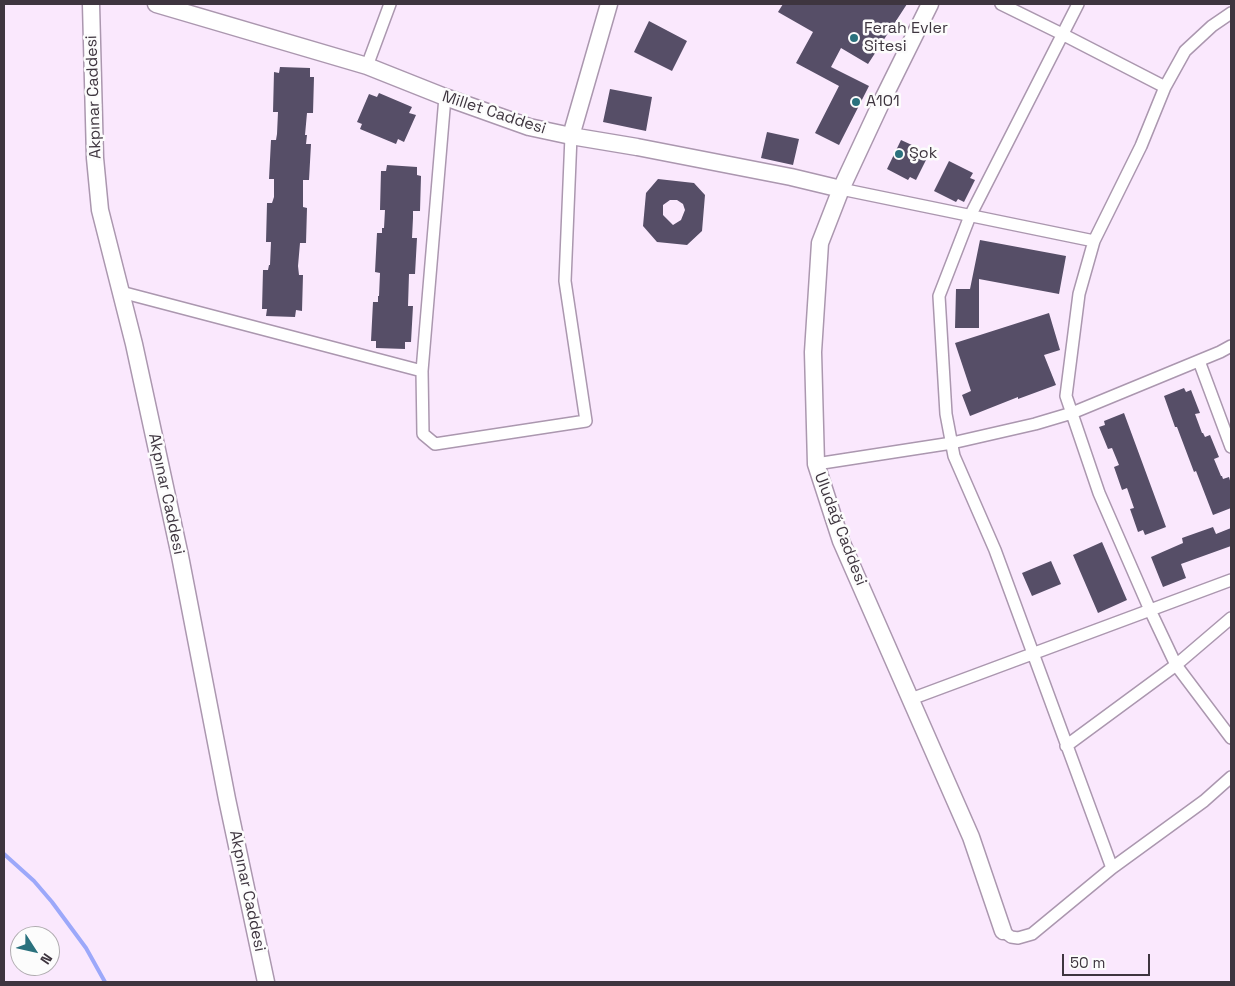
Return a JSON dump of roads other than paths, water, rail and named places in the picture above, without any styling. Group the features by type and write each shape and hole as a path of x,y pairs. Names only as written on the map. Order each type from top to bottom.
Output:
{"street":[{"name":"Akpınar Caddesi","path":"91,4 95,158 100,210 134,344 178,547 227,799 266,982"},
{"name":"Millet Caddesi","path":"156,4 367,66 445,97 529,127 685,156 841,189"},
{"path":"367,66 390,4"},
{"path":"445,97 422,371 423,434 435,444 586,421 565,281 571,136 609,4"},
{"name":"Uludağ Caddesi","path":"930,4 882,100 841,189 820,243 812,352 816,464 841,541 971,837 1004,931"},
{"path":"1001,4 1165,87"},
{"path":"1078,4 970,216 939,296 946,414 954,456 995,550 1112,868"},
{"path":"1231,12 1212,26 1185,51 1165,87 1141,146 1094,241 1079,294 1066,396 1099,493 1176,665 1231,738"},
{"path":"841,189 1094,241"},
{"path":"121,292 422,371"},
{"path":"816,464 952,442 1035,424 1072,413 1231,346"},
{"path":"1199,361 1231,446"},
{"path":"911,699 1231,580"},
{"path":"1066,746 1176,665 1231,618"},
{"path":"1004,931 1011,937 1018,938 1032,934 1112,868 1204,801 1231,778"}],"waterway":[{"path":"4,854 34,881 52,902 86,948 105,982"}],"place":[{"name":"Ferah Evler Sitesi","path":"854,38"},
{"name":"A101","path":"856,102"},
{"name":"Şok","path":"899,154"}]}
